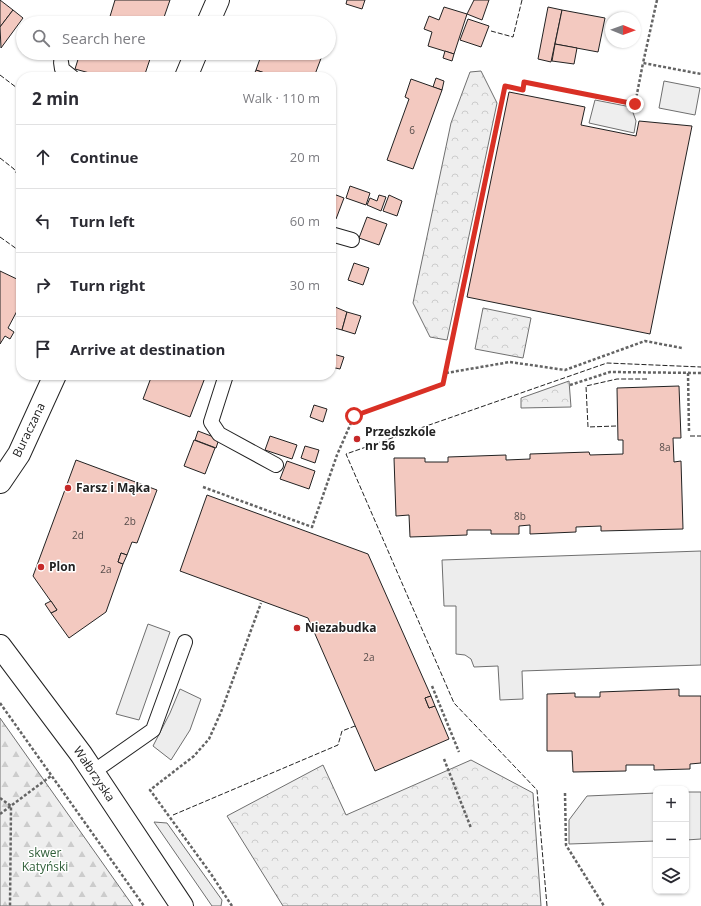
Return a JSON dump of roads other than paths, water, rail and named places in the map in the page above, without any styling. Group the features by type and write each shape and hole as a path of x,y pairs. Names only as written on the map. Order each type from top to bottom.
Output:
{"street":[{"path":"211,16 218,0"},
{"path":"188,72 193,60"},
{"name":"Buraczana","path":"0,482 19,454 53,380"},
{"name":"Wałbrzyska","path":"0,646 93,772 182,906"}],"lane":[{"path":"61,62 62,69 66,72"},
{"path":"336,235 352,240"},
{"path":"224,380 211,422 219,434 276,465"},
{"path":"93,772 153,730 185,642"}],"place":[{"name":"Przedszkole nr 56","path":"357,439"},
{"name":"Farsz i Mąka","path":"68,488"},
{"name":"Plon","path":"41,567"},
{"name":"Niezabudka","path":"297,628"}],"park label":[{"name":"skwer Katyński","path":"45,860"}]}
